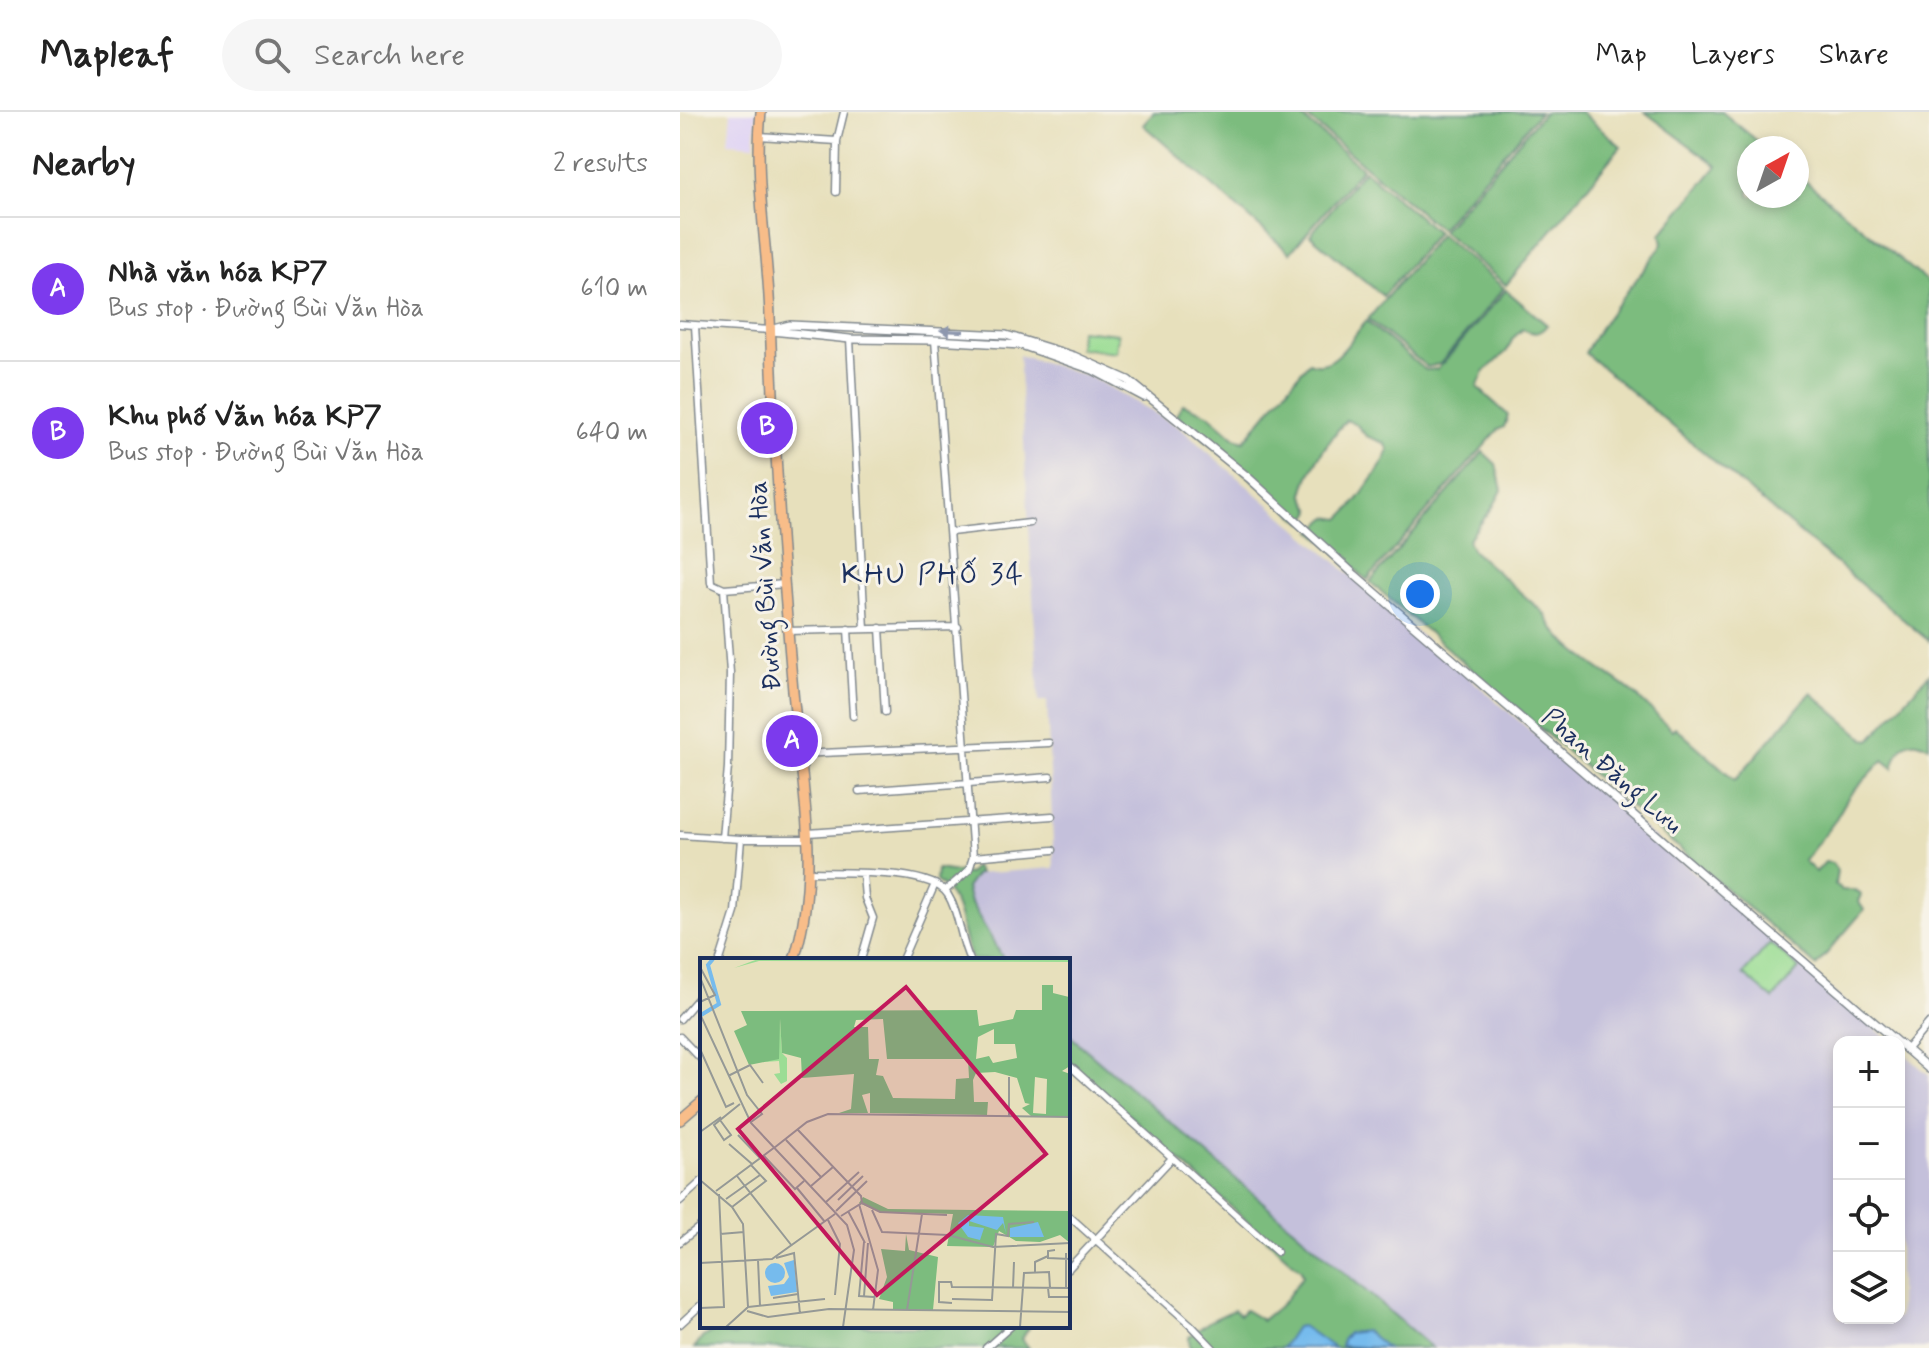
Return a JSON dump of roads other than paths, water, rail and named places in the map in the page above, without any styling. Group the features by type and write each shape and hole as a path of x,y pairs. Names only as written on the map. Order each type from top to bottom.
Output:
{"main road":[{"name":"Đường Bùi Văn Hòa","path":"761,112 758,161 787,631 810,872 805,923 795,958"},
{"path":"680,1120 700,1103"}],"street":[{"path":"836,192 837,141 844,112"},
{"path":"759,136 837,141"},
{"path":"680,324 850,339 935,340 1037,347"},
{"path":"770,330 790,325 947,330 1006,335 1037,347"},
{"path":"695,326 711,583 724,589 785,584"},
{"path":"850,339 865,629"},
{"path":"935,340 973,857 969,870 946,890"},
{"name":"Phan Đăng Lưu","path":"1037,347 1074,356 1128,380 1202,437 1890,1036"},
{"path":"951,532 1030,523"},
{"path":"722,838 728,767 730,673 724,589"},
{"path":"787,631 958,627"},
{"path":"880,628 885,712"},
{"path":"848,629 853,716"},
{"path":"798,754 1049,743"},
{"path":"859,791 1050,777"},
{"path":"680,835 741,839 808,836 1052,816"},
{"path":"721,958 735,912 741,839"},
{"path":"973,857 1053,850"},
{"path":"810,872 908,877 946,890 952,901 967,958"},
{"path":"862,958 873,918 865,898 863,874"},
{"path":"903,958 935,884"},
{"path":"680,1019 700,996"},
{"path":"1906,1050 1929,1023"},
{"path":"680,1037 700,1058"},
{"name":"Phan Đăng Lưu","path":"1906,1050 1929,1069"},
{"path":"1070,1066 1277,1252"},
{"path":"1070,1267 1172,1158"},
{"path":"680,1201 700,1183"},
{"path":"1070,1217 1213,1348"},
{"path":"680,1242 700,1227"},
{"path":"680,1324 700,1306"},
{"path":"986,1348 1009,1328"}],"water":[{"path":"1302,1326 1334,1348 1282,1348 1296,1327"},
{"path":"1366,1331 1387,1348 1341,1346 1348,1333"}],"place":[{"name":"Khu phố Văn hóa KP7","path":"767,428"},
{"name":"Nhà văn hóa KP7","path":"792,741"}],"district":[{"name":"KHU PHỐ 34","path":"933,573"}]}
